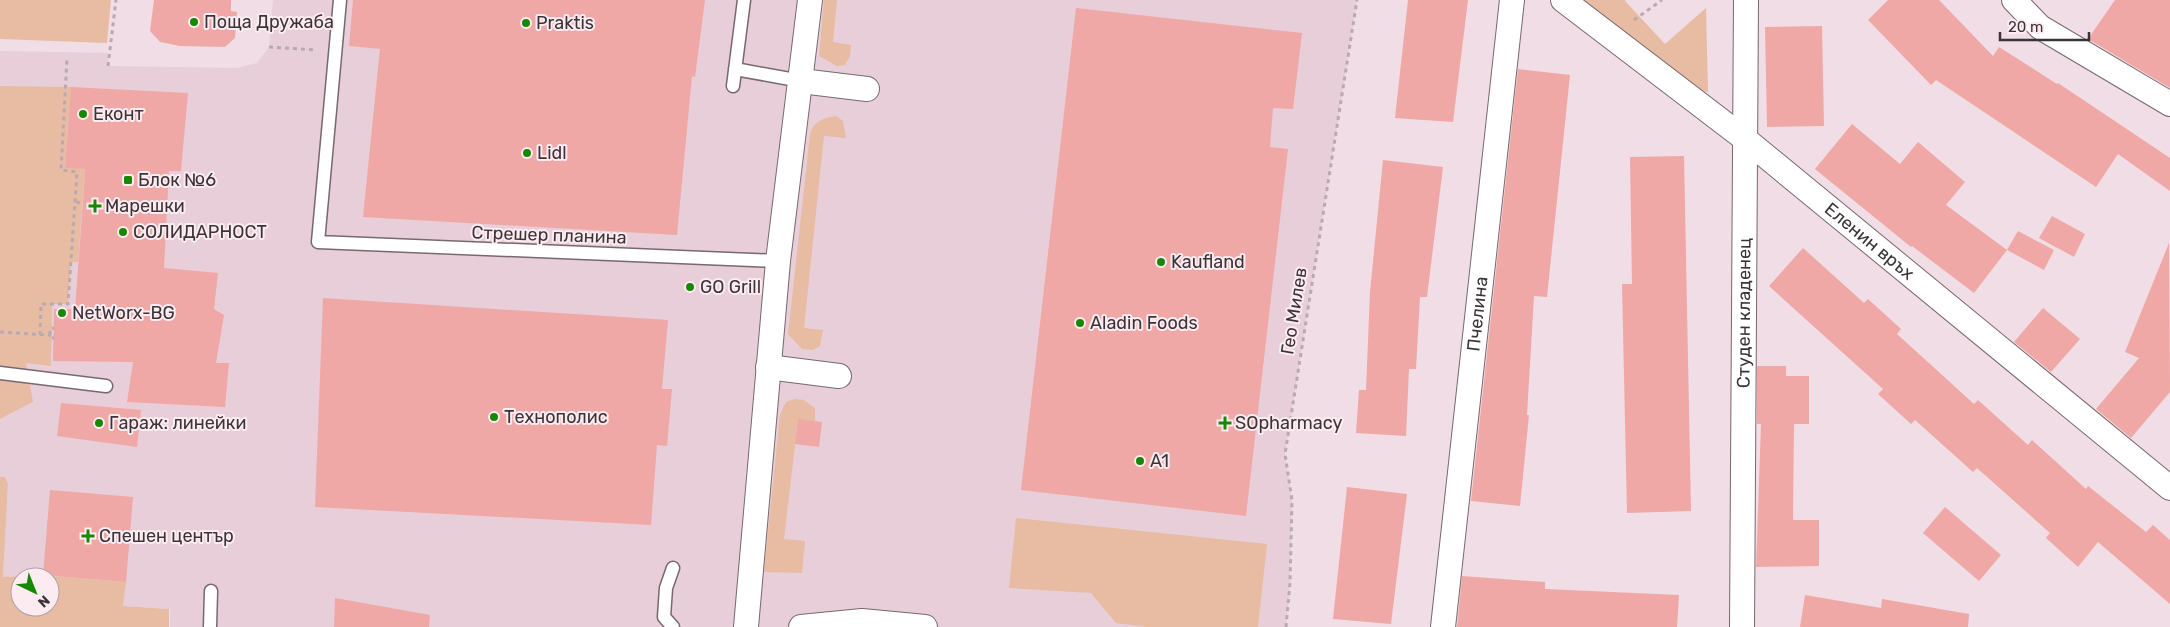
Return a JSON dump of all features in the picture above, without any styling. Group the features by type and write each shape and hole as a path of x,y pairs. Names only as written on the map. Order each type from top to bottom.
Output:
{"street":[{"path":"746,627 778,261 810,0"},
{"name":"Пчелина","path":"1443,627 1512,0"},
{"name":"Еленин връх","path":"1563,0 1745,139 2170,488"},
{"name":"Студен кладенец","path":"1742,627 1746,0"},
{"path":"2014,0 2040,27 2170,104"},
{"path":"801,81 867,90"},
{"path":"768,367 839,376"},
{"path":"801,627 862,620 925,627"}],"lane":[{"path":"336,51 340,0"},
{"path":"733,86 744,0"},
{"name":"Стрешер планина","path":"336,51 318,242 778,261"},
{"path":"736,69 801,81"},
{"path":"0,374 106,386"},
{"path":"673,568 666,588 664,617 673,627"},
{"path":"210,627 211,591"}],"path":[{"path":"108,66 116,0"},
{"name":"Гео Милев","path":"1286,627 1290,583 1292,500 1285,454 1357,0"},
{"path":"1611,37 1662,0"},
{"path":"269,47 336,51"},
{"path":"40,335 41,304 68,304 76,172 61,170 67,58"},
{"path":"76,202 82,203"},
{"path":"54,328 50,329 49,338 54,338"},
{"path":"0,332 50,335"}],"shaded area":[{"path":"0,0 111,0 107,43 0,39"},
{"path":"273,0 1357,0 1285,454 1292,500 1290,583 1286,627 170,627 170,609 123,606 125,582 60,576 60,567 10,567 10,577 3,577 8,484 5,477 0,477 0,419 32,402 0,402 0,51 108,53 108,66 237,68 257,63 269,47"},
{"path":"824,0 837,0 833,42 851,45 850,56 845,65 837,66 819,56"},
{"path":"1583,0 1626,0 1665,44 1706,8 1708,92 1688,89"},
{"path":"0,86 71,87 65,167 85,169 78,262 71,262 68,304 52,304 51,366 26,363 33,402 0,419"},
{"path":"836,116 843,121 846,138 824,136 804,328 823,330 820,346 813,350 802,349 788,334 810,134 817,123"},
{"path":"795,399 804,400 815,408 815,421 798,420 784,539 805,541 802,573 764,572 780,414 786,402"},
{"path":"0,477 5,477 8,484 3,577 10,577 10,617 60,617 60,576 126,582 123,606 169,609 169,627 0,627"},
{"path":"1016,518 1267,544 1258,627 1148,627 1116,623 1091,593 1009,588"}],"building":[{"name":"Поща Дружаба","path":"154,0 231,0 231,11 237,12 235,38 225,47 180,46 160,42 150,31"},
{"name":"Lidl","path":"353,0 705,0 695,77 692,76 677,235 363,217 380,49 349,46"},
{"path":"1408,0 1468,0 1453,122 1395,118"},
{"path":"1888,0 1939,0 1993,56 1999,47 2058,83 2170,158 2170,191 2118,154 2096,187 1936,80 1931,85 1868,20"},
{"path":"2115,0 2170,0 2170,88 2088,39"},
{"name":"Kaufland","path":"1076,8 1302,33 1293,109 1273,108 1270,147 1288,149 1246,516 1021,490"},
{"path":"1822,26 1824,126 1767,127 1765,27"},
{"path":"1518,69 1570,75 1547,297 1534,296 1527,415 1529,415 1520,506 1471,501"},
{"name":"СОЛИДАРНОСТ","path":"71,87 188,93 181,171 169,171 164,268 218,273 214,309 224,315 216,363 229,363 225,407 127,402 133,362 53,361 54,309 75,309 83,201 85,169 65,168"},
{"path":"1852,124 1900,164 1918,142 1965,182 1946,205 2007,250 1974,293 1911,247 1815,169"},
{"path":"1684,156 1691,511 1627,513 1622,284 1632,284 1630,157"},
{"path":"1383,160 1443,167 1427,297 1420,297 1416,369 1409,369 1406,436 1356,433 1359,390 1366,390 1370,292"},
{"path":"2052,216 2085,234 2074,257 2039,238"},
{"path":"2018,231 2054,250 2044,270 2007,250"},
{"path":"2169,243 2170,392 2131,438 2096,409 2139,358 2125,352"},
{"path":"1803,248 1864,303 1868,299 1901,329 1897,334 1974,404 1978,400 2028,445 2032,440 2086,489 2088,486 2146,532 2153,525 2170,540 2170,604 2098,542 2078,567 2046,538 2050,533 1977,468 1973,472 1915,420 1911,424 1878,394 1883,389 1769,286"},
{"name":"Технополис","path":"323,298 668,320 662,389 672,389 667,446 657,445 651,525 315,507"},
{"path":"2043,308 2080,339 2051,372 2014,342"},
{"path":"1757,366 1786,366 1786,376 1809,376 1809,424 1794,424 1793,520 1819,520 1819,566 1756,567 1761,424 1757,424"},
{"name":"Гараж: линейки","path":"61,403 141,410 137,447 57,436"},
{"path":"798,419 822,422 819,447 795,444"},
{"path":"1347,487 1407,494 1391,624 1333,619"},
{"name":"Спешен център","path":"50,490 133,497 126,582 60,576 60,567 44,567"},
{"path":"1945,507 2001,555 1979,581 1923,533"},
{"path":"1462,576 1545,582 1545,589 1679,595 1677,627 1457,627"},
{"path":"1805,595 1881,608 1882,599 1969,614 1968,627 1800,627"},
{"path":"335,598 430,615 429,627 334,627"}],"place":[{"name":"Поща Дружаба","path":"194,22"},
{"name":"Praktis","path":"526,23"},
{"name":"Еконт","path":"83,114"},
{"name":"Lidl","path":"527,153"},
{"name":"Блок №6","path":"128,180"},
{"name":"Марешки","path":"95,206"},
{"name":"СОЛИДАРНОСТ","path":"123,232"},
{"name":"Kaufland","path":"1161,262"},
{"name":"GO Grill","path":"690,287"},
{"name":"NetWorx-BG","path":"62,313"},
{"name":"Aladin Foods","path":"1080,323"},
{"name":"Технополис","path":"494,417"},
{"name":"Гараж: линейки","path":"99,423"},
{"name":"SOpharmacy","path":"1225,423"},
{"name":"A1","path":"1140,461"},
{"name":"Спешен център","path":"88,536"}]}
